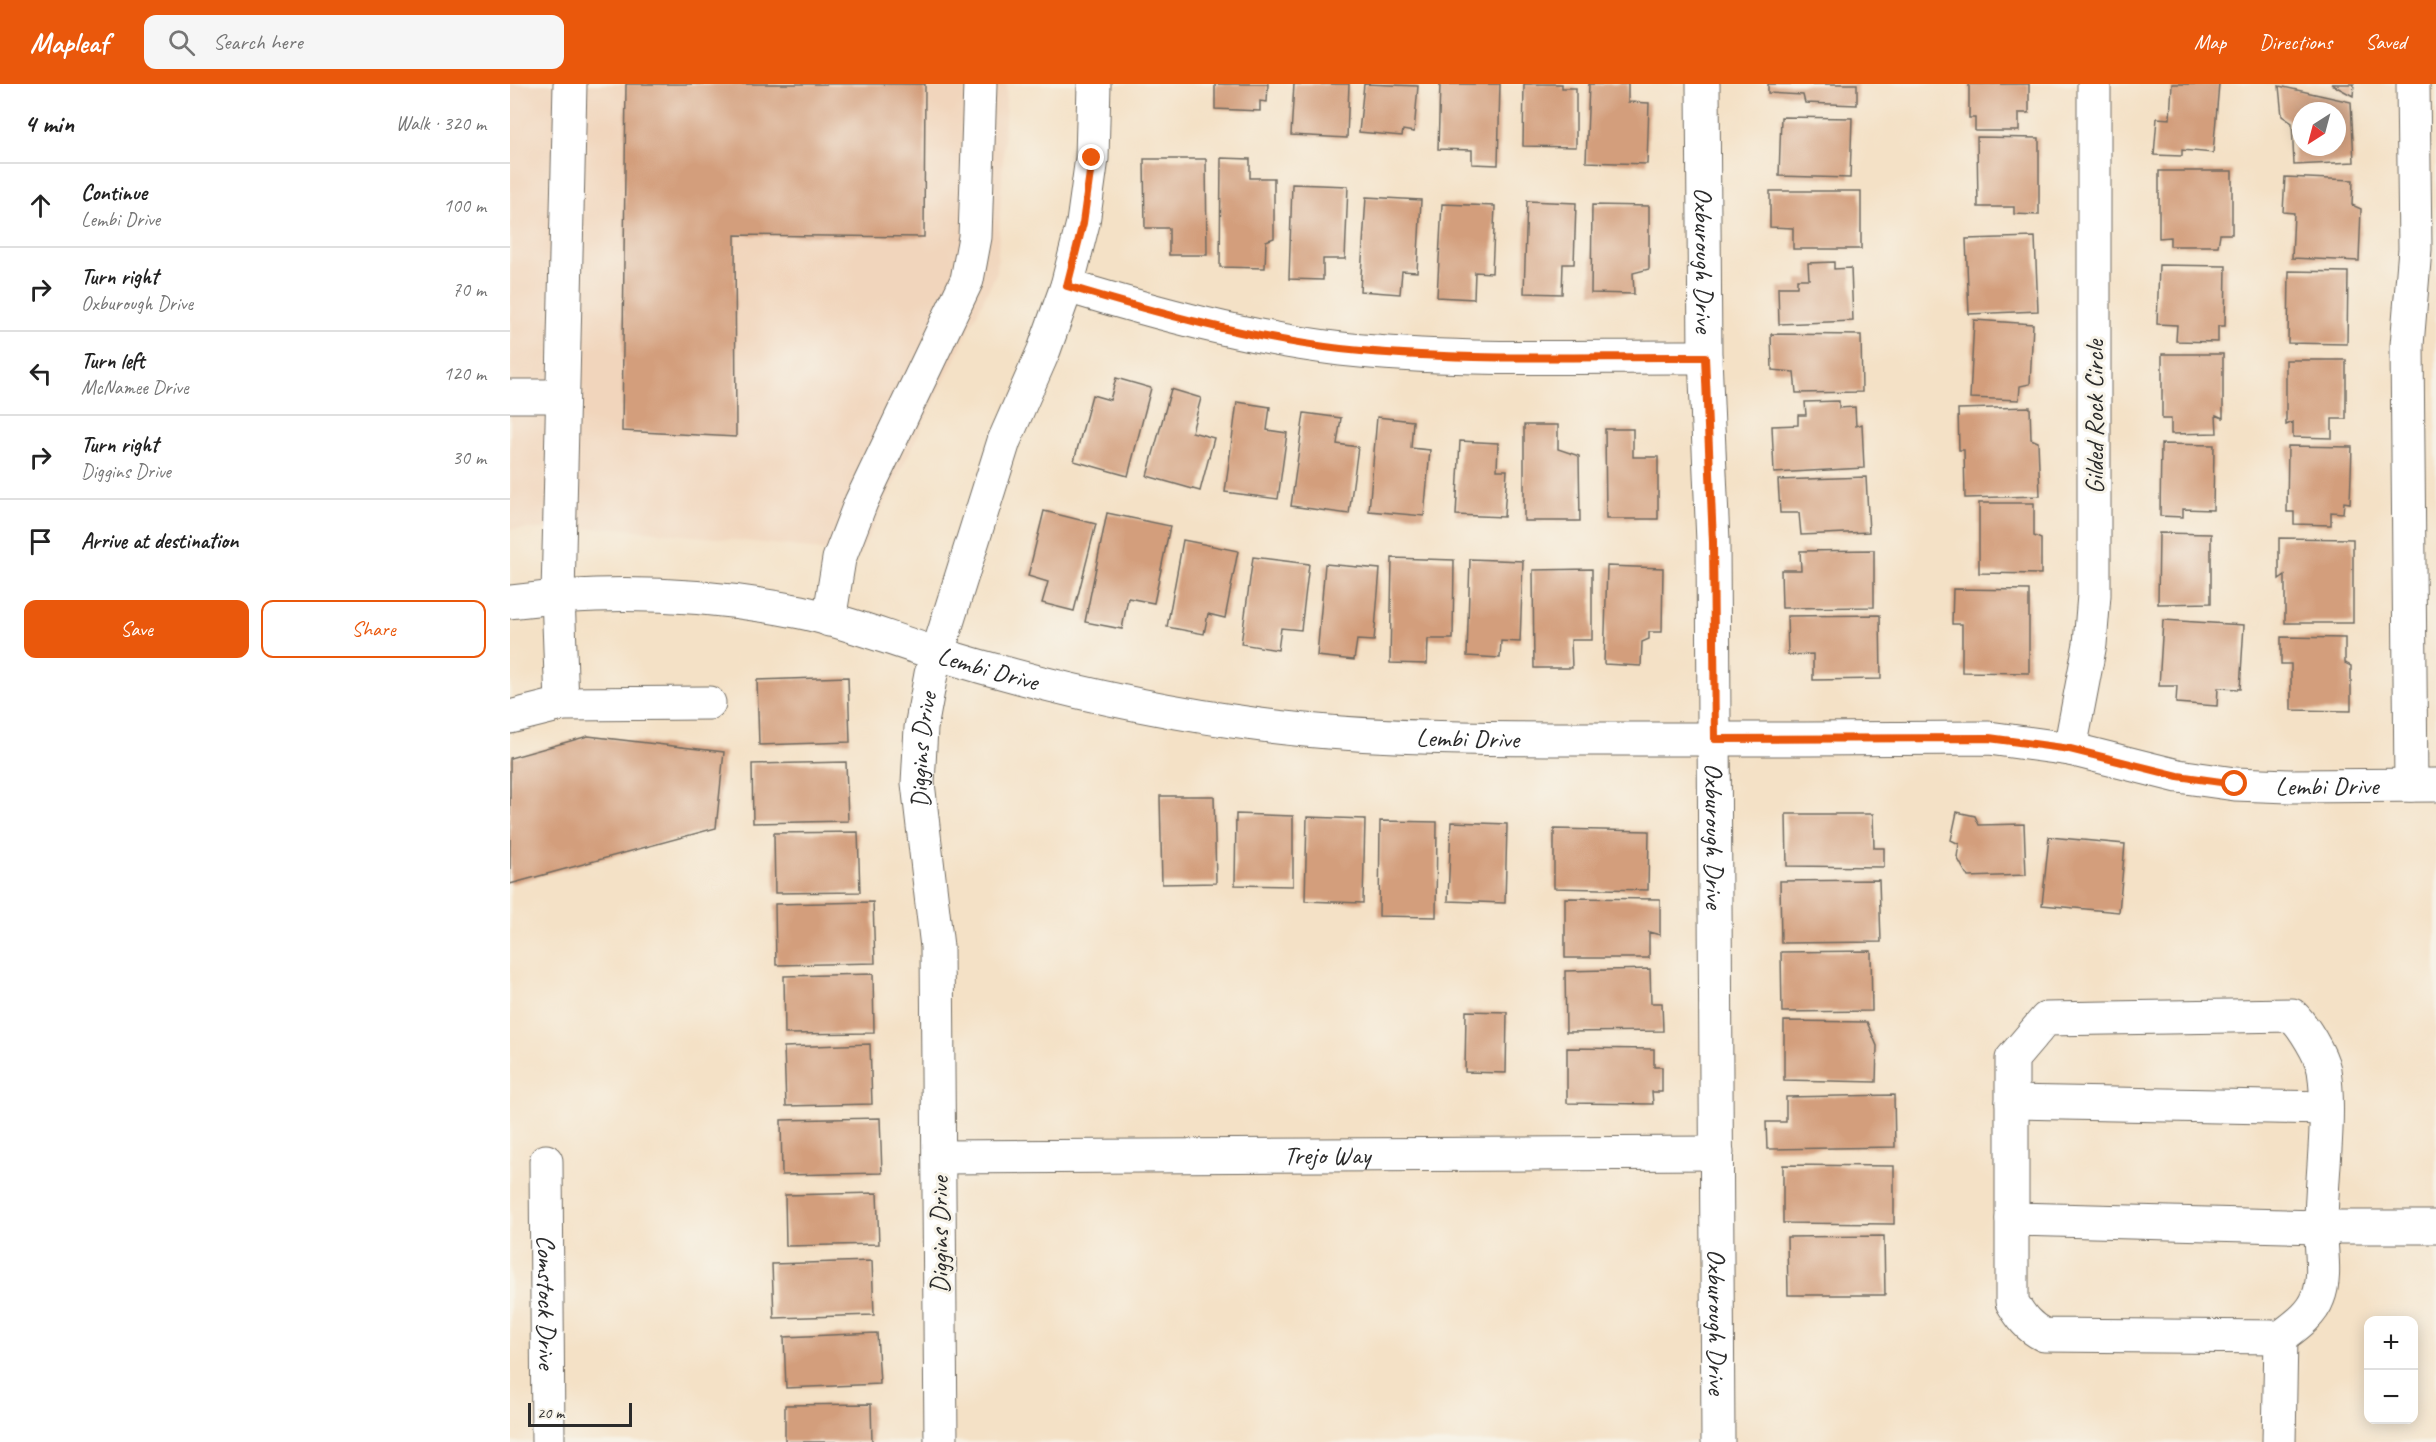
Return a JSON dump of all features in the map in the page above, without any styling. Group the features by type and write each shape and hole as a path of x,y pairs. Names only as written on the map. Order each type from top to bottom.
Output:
{"street":[{"path":"562,704 558,595 570,84"},
{"path":"829,620 839,559 861,502 967,280 975,237 980,84"},
{"name":"Diggins Drive","path":"941,1442 937,947 918,783 921,728 937,654 1004,441 1044,350 1067,286 1083,223 1092,158 1095,84"},
{"name":"Oxburough Drive","path":"1703,84 1705,357 1713,542 1718,1442"},
{"name":"Gilded Rock Circle","path":"2070,749 2090,644 2094,596 2094,84"},
{"path":"2413,84 2415,249 2407,345 2423,785"},
{"path":"1067,286 1157,313 1214,326 1341,349 1434,356 1705,357"},
{"path":"510,396 562,396"},
{"name":"Lembi Drive","path":"510,602 558,595 640,593 723,599 804,613 1039,683 1165,710 1261,725 1390,737 1501,739 1989,738 2070,749 2178,776 2235,784 2423,785"},
{"path":"510,717 562,704 709,703"},
{"path":"2292,1016 2301,1024 2324,1068 2325,1108 2320,1227 2323,1285 2318,1301 2301,1322 2281,1337 2044,1335 2031,1328 2012,1302 2012,1102 2012,1059 2046,1019 2292,1016"},
{"path":"2012,1102 2325,1108"},
{"name":"Trejo Way","path":"939,1156 1717,1154"},
{"name":"Comstock Drive","path":"546,1161 548,1442"},
{"path":"2012,1220 2320,1227 2436,1227"},
{"path":"2278,1442 2281,1337"}],"shaded area":[{"path":"510,84 1007,84 997,272 859,556 783,545 616,528 510,529"}],"building":[{"path":"626,84 925,84 924,237 735,235 736,437 622,431"},
{"path":"1215,84 1268,84 1267,102 1260,101 1260,111 1215,109"},
{"path":"1294,84 1349,84 1347,138 1291,135"},
{"path":"1364,84 1418,86 1414,132 1403,130 1402,136 1359,132"},
{"path":"1440,84 1500,84 1498,165 1472,164 1472,150 1438,149"},
{"path":"1524,84 1562,84 1562,88 1576,88 1576,147 1523,146"},
{"path":"1589,84 1628,84 1628,102 1649,103 1647,164 1586,162"},
{"path":"1768,84 1857,84 1857,105 1805,103 1803,95 1768,93"},
{"path":"1969,84 2029,84 2029,113 2019,113 2019,131 1975,131 1975,118 1969,118"},
{"path":"2172,84 2219,84 2213,153 2182,150 2182,156 2154,155 2157,118 2170,119"},
{"path":"2331,84 2354,84 2353,96"},
{"path":"2279,86 2351,102 2354,162 2294,165 2294,156 2346,156 2346,102 2292,102 2292,123 2282,116"},
{"path":"1781,117 1852,118 1850,178 1779,176"},
{"path":"1977,137 2039,138 2039,215 2014,214 2014,207 1978,207"},
{"path":"1221,158 1250,159 1250,178 1274,178 1274,238 1266,241 1265,268 1220,267"},
{"path":"1144,159 1206,159 1207,255 1169,255 1169,228 1145,228"},
{"path":"2159,171 2232,171 2232,234 2220,234 2218,246 2170,246 2170,237 2159,238"},
{"path":"2285,177 2353,180 2352,205 2361,209 2359,261 2292,258 2294,213 2283,212"},
{"path":"1292,184 1348,186 1345,259 1323,259 1323,280 1289,279"},
{"path":"1770,191 1861,191 1861,249 1793,249 1793,228 1770,227"},
{"path":"1366,197 1421,200 1417,272 1402,271 1400,294 1360,291"},
{"path":"1527,201 1576,203 1574,264 1563,264 1562,294 1524,293"},
{"path":"1442,204 1495,206 1492,273 1475,272 1474,299 1437,297"},
{"path":"1592,205 1649,206 1649,269 1633,273 1634,294 1591,293"},
{"path":"2035,237 2038,311 1969,314 1966,239"},
{"path":"1834,262 1834,269 1851,268 1853,321 1779,324 1778,287 1797,287 1797,279 1809,279 1808,263"},
{"path":"2159,265 2226,266 2225,326 2218,326 2218,342 2176,341 2177,325 2157,324"},
{"path":"2289,271 2348,272 2347,344 2288,343"},
{"path":"1974,320 2033,324 2030,384 2020,386 2019,400 1970,398"},
{"path":"1771,334 1861,335 1862,392 1796,393 1794,372 1772,370"},
{"path":"2162,354 2223,354 2223,418 2216,415 2217,433 2171,434 2171,419 2162,419"},
{"path":"2286,360 2346,360 2346,419 2332,419 2332,438 2293,437 2293,422 2286,425"},
{"path":"1116,378 1151,388 1128,476 1074,461 1092,395 1110,400"},
{"path":"1171,389 1201,398 1192,432 1214,438 1200,491 1147,476"},
{"path":"1839,401 1839,408 1855,407 1856,426 1862,424 1864,468 1774,473 1772,426 1798,425 1798,415 1806,415 1805,402"},
{"path":"1237,402 1270,407 1267,430 1287,433 1278,499 1225,492"},
{"path":"2030,407 2031,439 2038,442 2040,496 1965,498 1964,450 1959,450 1958,409"},
{"path":"1304,413 1341,418 1337,444 1358,447 1349,514 1291,506"},
{"path":"1377,417 1413,421 1411,448 1430,450 1424,516 1369,511"},
{"path":"1524,425 1558,425 1558,449 1579,456 1580,521 1524,521"},
{"path":"1605,429 1633,429 1633,457 1658,457 1658,519 1606,519"},
{"path":"1460,441 1498,443 1497,470 1507,470 1504,517 1456,515"},
{"path":"2161,444 2214,445 2213,510 2183,509 2183,517 2160,516"},
{"path":"2288,446 2352,447 2350,503 2344,502 2343,513 2331,512 2331,525 2294,524 2294,512 2287,512"},
{"path":"1866,477 1869,532 1801,535 1799,513 1780,513 1778,480"},
{"path":"1979,503 2034,503 2034,536 2041,539 2041,574 1979,573"},
{"path":"1044,511 1096,524 1074,611 1042,603 1048,582 1028,576"},
{"path":"1107,513 1170,526 1154,603 1128,598 1122,629 1085,622"},
{"path":"2159,533 2211,534 2211,603 2158,604"},
{"path":"2279,538 2353,539 2353,623 2285,623 2285,575 2279,579"},
{"path":"1183,540 1238,551 1225,618 1208,614 1204,634 1167,627"},
{"path":"1874,550 1874,607 1782,608 1781,570 1801,570 1800,551"},
{"path":"1253,557 1309,564 1301,630 1281,628 1278,650 1241,644"},
{"path":"1392,558 1454,560 1453,639 1428,639 1427,664 1390,663"},
{"path":"1470,559 1523,561 1520,642 1501,641 1500,658 1467,656"},
{"path":"1325,564 1380,569 1374,641 1357,640 1354,660 1317,656"},
{"path":"1607,566 1663,568 1662,632 1649,632 1649,639 1642,642 1641,666 1604,664"},
{"path":"1592,569 1592,640 1571,640 1572,668 1534,668 1533,570"},
{"path":"1953,589 2029,590 2029,673 1962,672 1962,624 1952,624"},
{"path":"1880,615 1881,679 1813,680 1813,654 1788,655 1787,616"},
{"path":"2163,620 2244,625 2240,689 2218,688 2217,706 2176,703 2177,686 2159,686"},
{"path":"2281,637 2345,638 2345,663 2351,666 2351,711 2291,710 2291,664 2281,664"},
{"path":"848,677 850,742 759,745 757,680"},
{"path":"588,736 724,752 716,828 510,884 510,758"},
{"path":"846,762 848,821 753,823 752,764"},
{"path":"1160,796 1214,796 1216,883 1162,884"},
{"path":"1957,812 1975,816 1979,825 2024,824 2026,875 1968,877 1957,857 1959,844 1951,840"},
{"path":"1236,814 1293,816 1293,886 1235,885"},
{"path":"1786,814 1873,814 1874,848 1884,848 1884,867 1787,866"},
{"path":"1307,817 1365,819 1363,903 1305,901"},
{"path":"1380,821 1437,822 1436,917 1379,916"},
{"path":"1451,822 1507,824 1505,903 1448,901"},
{"path":"1554,829 1649,831 1648,890 1554,888"},
{"path":"858,832 860,892 775,893 774,833"},
{"path":"2049,837 2125,844 2119,912 2042,905"},
{"path":"1879,880 1881,942 1781,943 1780,881"},
{"path":"1565,898 1660,899 1660,935 1649,932 1649,958 1565,958"},
{"path":"873,902 875,963 776,965 775,904"},
{"path":"1871,951 1872,1011 1782,1012 1781,952"},
{"path":"1650,969 1651,1003 1662,1003 1663,1031 1566,1032 1565,971"},
{"path":"873,974 874,1033 785,1034 784,976"},
{"path":"1466,1011 1507,1012 1506,1073 1465,1072"},
{"path":"1784,1021 1867,1022 1877,1046 1876,1082 1784,1080"},
{"path":"870,1044 872,1104 786,1106 784,1047"},
{"path":"1567,1048 1654,1049 1654,1067 1662,1067 1662,1092 1652,1092 1653,1104 1567,1103"},
{"path":"1894,1095 1895,1147 1767,1149 1766,1122 1786,1122 1786,1097"},
{"path":"880,1118 882,1173 782,1175 781,1120"},
{"path":"1783,1165 1894,1166 1894,1224 1783,1223"},
{"path":"877,1193 879,1244 786,1246 785,1195"},
{"path":"1884,1236 1885,1295 1788,1295 1787,1237"},
{"path":"872,1261 874,1315 774,1318 772,1264"},
{"path":"877,1333 880,1384 786,1388 784,1337"},
{"path":"871,1404 872,1442 785,1442 785,1405"}],"route":[{"path":"1092,158 1083,223 1067,286 1157,313 1248,334 1341,349 1434,356 1705,357 1713,542 1715,739 1989,738 2038,743 2178,776 2235,784"}]}
